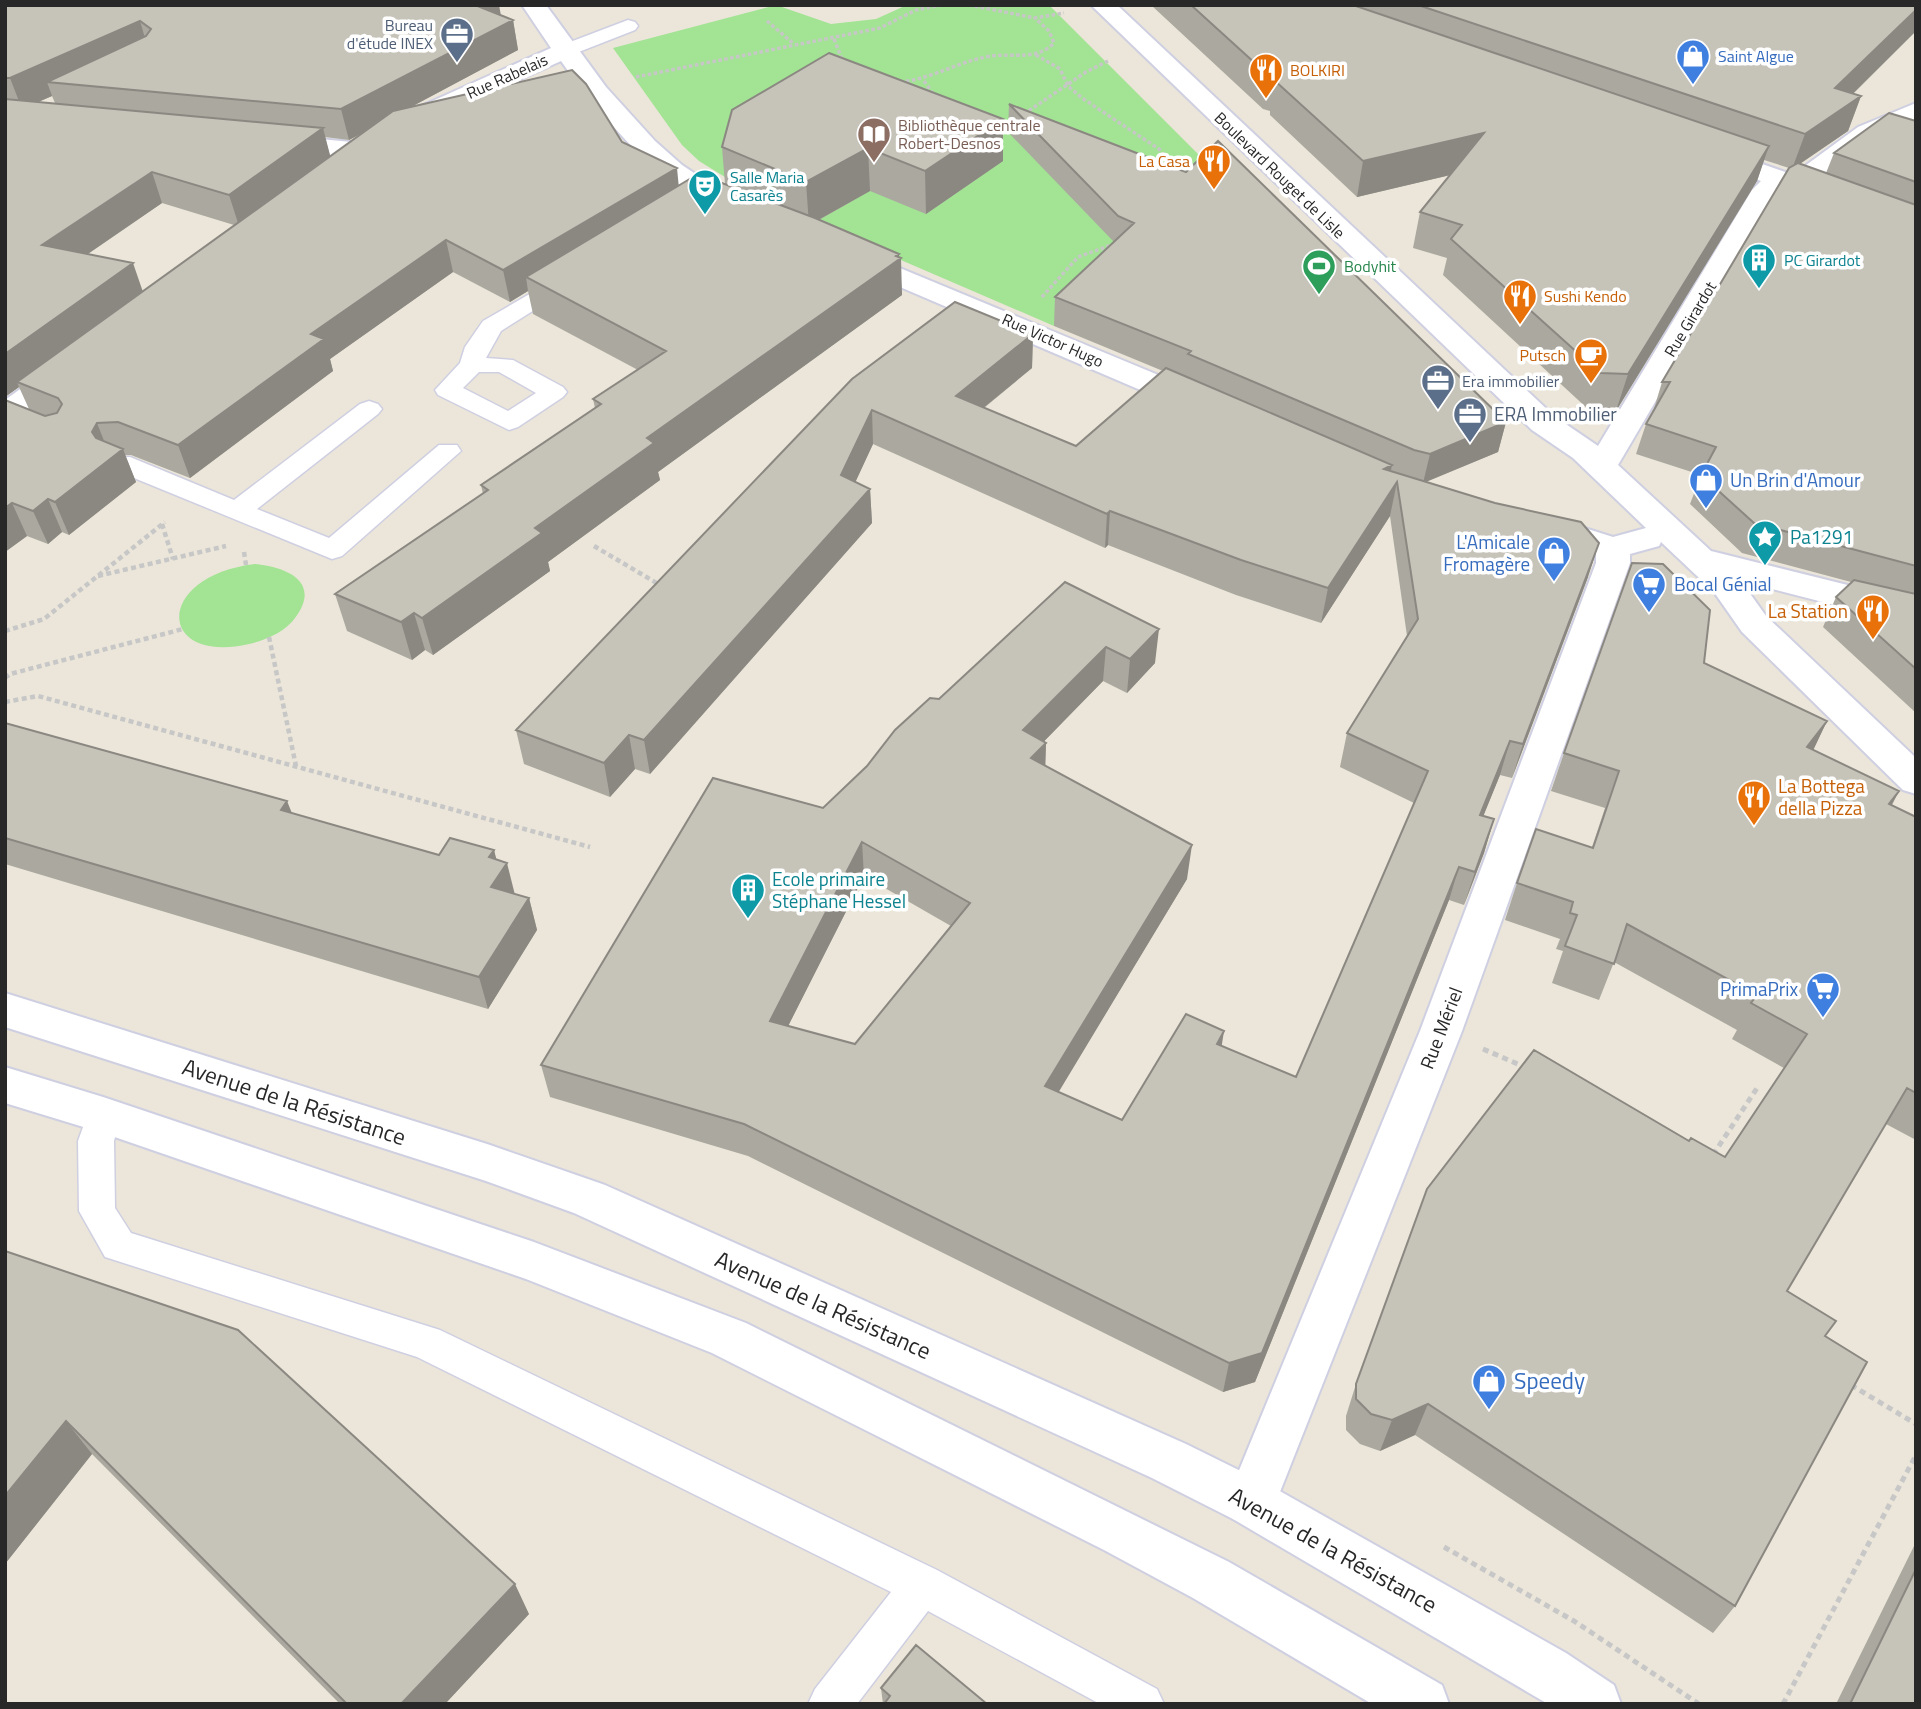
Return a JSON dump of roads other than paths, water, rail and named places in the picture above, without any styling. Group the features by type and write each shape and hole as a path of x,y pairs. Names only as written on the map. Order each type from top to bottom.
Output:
{"street":[{"path":"534,5 564,51 648,151 698,199 758,217"},
{"name":"Boulevard Rouget de Lisle","path":"1103,5 1550,430 1584,451 1726,584 1754,624 1916,780"},
{"name":"Rue Rabelais","path":"329,175 420,115 564,51"},
{"name":"Rue Girardot","path":"1601,467 1766,190 1776,183 1806,177 1867,133 1916,111"},
{"path":"252,141 381,139"},
{"path":"1687,146 1916,228"},
{"name":"Rue Victor Hugo","path":"822,243 975,306 1220,413"},
{"path":"12,418 83,357"},
{"name":"Boulevard Rouget de Lisle","path":"1550,430 1630,543 1705,595 1754,624"},
{"path":"1522,522 1630,543"},
{"name":"Rue Mériel","path":"1251,1502 1388,1166 1614,563 1630,543"},
{"path":"1698,558 1916,614"},
{"name":"Avenue de la Résistance","path":"5,1010 486,1163 589,1199 1169,1461 1251,1502 1547,1672 1595,1704"},
{"path":"5,1085 103,1115 534,1262 729,1338 1166,1557 1423,1704"}],"lane":[{"path":"564,51 628,26"},
{"path":"472,365 477,347 492,326 585,269"},
{"path":"948,326 975,306"},
{"path":"237,510 369,409"},
{"path":"121,463 332,550 448,451"},
{"path":"103,1115 96,1141 97,1211 118,1245 426,1342 922,1585 1051,1651 1142,1704"},
{"path":"830,1704 922,1585"}],"place":[{"name":"Bureau d'étude INEX","path":"457,64"},
{"name":"Saint Algue","path":"1693,86"},
{"name":"BOLKIRI","path":"1266,100"},
{"name":"Bibliothèque centrale Robert-Desnos","path":"874,164"},
{"name":"La Casa","path":"1214,191"},
{"name":"Salle Maria Casarès","path":"705,216"},
{"name":"PC Girardot","path":"1759,290"},
{"name":"Bodyhit","path":"1319,296"},
{"name":"Sushi Kendo","path":"1520,326"},
{"name":"Putsch","path":"1591,385"},
{"name":"Era immobilier","path":"1438,411"},
{"name":"ERA Immobilier","path":"1470,444"},
{"name":"Un Brin d'Amour","path":"1706,510"},
{"name":"Pa1291","path":"1765,567"},
{"name":"L'Amicale Fromagère","path":"1554,583"},
{"name":"Bocal Génial","path":"1649,614"},
{"name":"La Station","path":"1873,641"},
{"name":"La Bottega della Pizza","path":"1754,827"},
{"name":"Ecole primaire Stéphane Hessel","path":"748,920"},
{"name":"PrimaPrix","path":"1823,1019"},
{"name":"Speedy","path":"1489,1411"}]}
